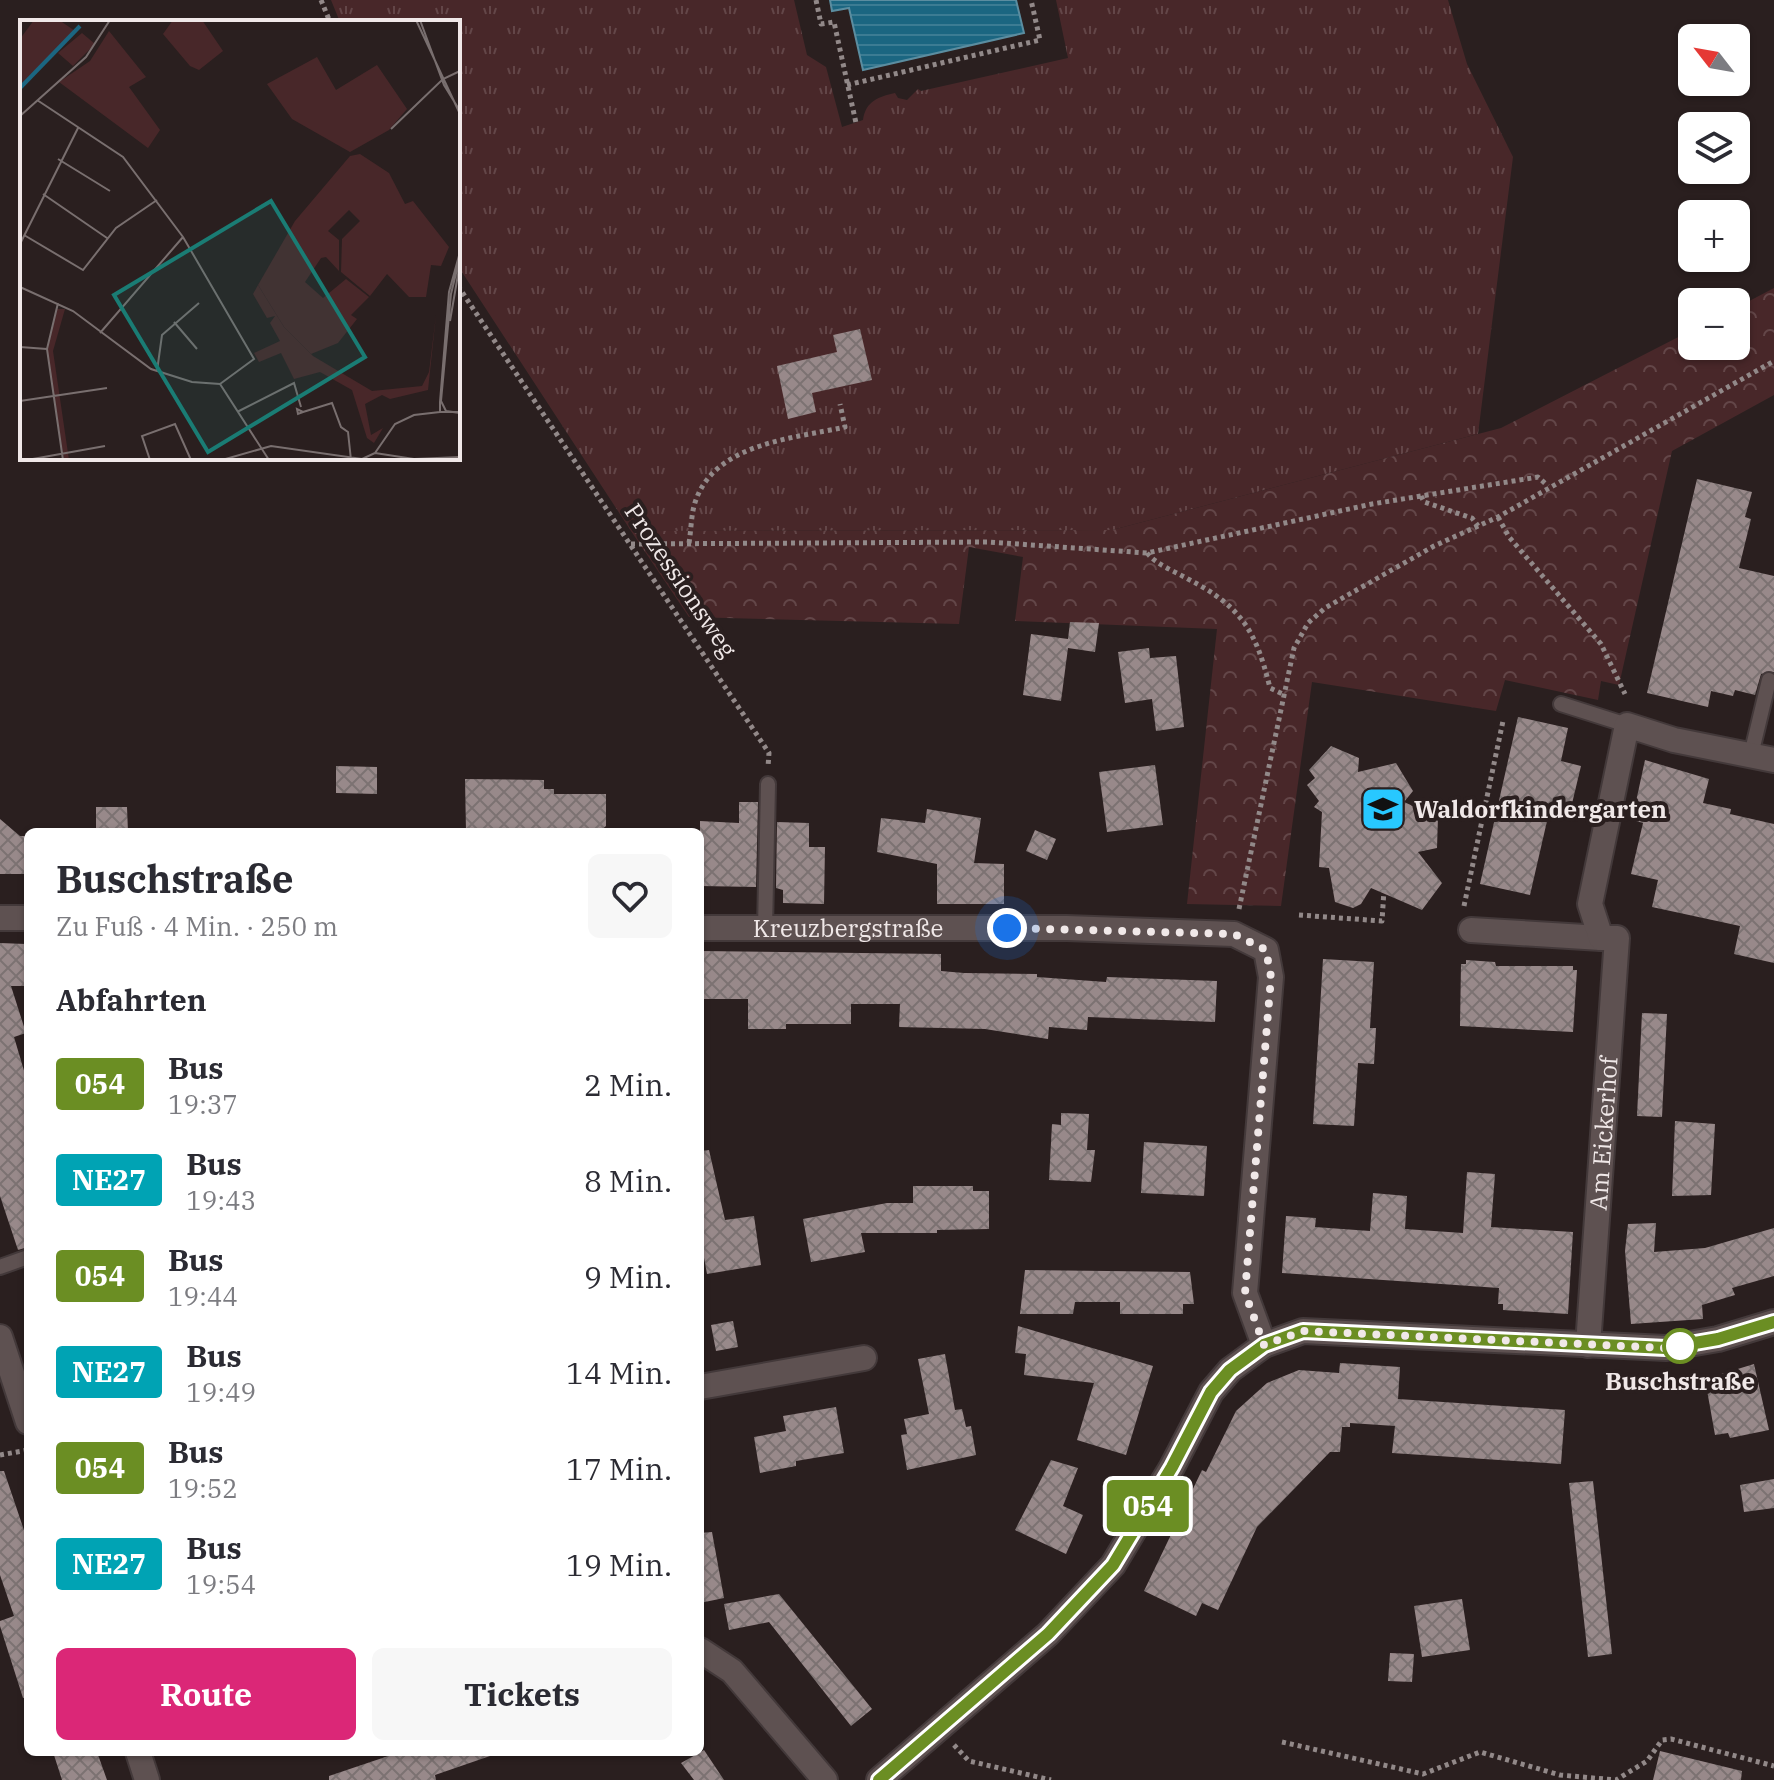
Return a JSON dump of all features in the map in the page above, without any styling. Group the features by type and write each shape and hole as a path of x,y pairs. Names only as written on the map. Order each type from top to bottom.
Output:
{"street":[{"path":"1627,725 1674,740 1763,758"},
{"name":"Am Eickerhof","path":"1588,1345 1617,938 1601,938 1590,904 1627,725"},
{"path":"0,918 24,918"},
{"name":"Kreuzbergstraße","path":"704,928 1067,928 1234,934 1266,950 1271,977 1245,1293 1264,1345"},
{"path":"1471,930 1601,938"},
{"path":"879,1780 1048,1634 1113,1565 1172,1467 1211,1392 1230,1370 1264,1345 1303,1331 1666,1348 1718,1339 1774,1322"},
{"path":"0,1337 24,1410"},
{"path":"704,1386 864,1358"},
{"path":"704,1653 732,1671 825,1780"},
{"path":"139,1756 147,1780"}],"lane":[{"path":"1763,758 1769,680"},
{"path":"1561,704 1627,725"},
{"path":"765,929 768,784"},
{"path":"0,1267 24,1258"}],"path":[{"path":"321,0 329,20"},
{"path":"816,0 821,24 834,22 856,123"},
{"path":"847,85 1040,40 1031,0"},
{"name":"Prozessionsweg","path":"460,289 769,753 768,784"},
{"path":"1234,934 1294,648 1308,623 1325,608 1434,546 1498,517 1774,361"},
{"path":"689,543 694,506 704,483 727,461 746,451 845,427 840,404"},
{"path":"631,544 989,542 1147,553 1421,496 1538,477 1548,486"},
{"path":"1421,496 1424,502 1472,518 1478,526"},
{"path":"1498,517 1509,537 1601,644 1620,690 1625,694"},
{"path":"1147,553 1153,561 1205,588 1243,615 1260,648 1270,688 1285,695"},
{"path":"1471,930 1464,905 1503,721"},
{"path":"1299,915 1382,921 1384,890"},
{"path":"0,1455 24,1451"},
{"path":"939,1731 969,1761 1051,1780"},
{"path":"1282,1742 1422,1777 1480,1752 1560,1775 1616,1780 1647,1761 1662,1740 1671,1739 1774,1766"}],"green space":[{"path":"331,0 794,0 807,55 826,67 842,127 863,120 870,104 883,96 895,93 898,98 907,100 918,89 921,91 1068,58 1056,0 1448,0 1467,64 1513,157 1478,434 1112,530 631,531 460,269 460,20 339,20"},
{"path":"1774,288 1774,395 1672,451 1619,685 1601,681 1598,700 1505,680 1496,711 1312,682 1281,906 1187,904 1217,629 1015,621 1023,557 969,547 959,624 689,617 631,531 1112,530 1501,428 1678,337 1678,360 1750,360 1750,301"}],"water":[{"path":"830,0 1016,0 1024,33 863,70 849,8 832,11"}],"building":[{"path":"860,329 872,380 812,393 816,412 788,419 777,366 837,352 833,335"},
{"path":"1697,479 1752,492 1745,517 1751,519 1739,568 1774,576 1774,672 1761,674 1755,695 1735,690 1733,696 1711,691 1708,707 1647,693"},
{"path":"1070,622 1099,623 1095,652 1068,648 1061,701 1023,695 1031,634 1068,639"},
{"path":"1149,648 1150,658 1176,656 1184,727 1156,731 1152,699 1125,703 1118,652"},
{"path":"1518,717 1568,728 1561,761 1581,766 1570,812 1550,808 1530,895 1480,884"},
{"path":"1331,746 1359,758 1358,772 1396,763 1413,791 1404,802 1438,817 1437,848 1418,852 1442,883 1422,910 1371,888 1361,904 1353,908 1335,902 1329,868 1319,867 1322,812 1314,807 1319,801 1307,785 1315,778 1309,770"},
{"path":"1645,760 1709,779 1703,803 1731,809 1730,814 1774,824 1774,963 1734,954 1740,926 1652,907 1658,880 1631,874 1643,823 1632,820"},
{"path":"1155,765 1163,825 1107,832 1099,772"},
{"path":"336,766 377,767 377,794 336,793"},
{"path":"465,779 544,780 544,789 554,789 554,794 606,794 604,828 466,828"},
{"path":"739,802 758,802 756,887 704,886 704,828 700,828 700,821 739,823"},
{"path":"96,807 127,807 128,828 96,828"},
{"path":"927,809 981,818 974,863 1004,864 1004,904 937,904 937,864 877,852 881,818 925,823"},
{"path":"0,819 24,836 24,874 0,874"},
{"path":"777,822 809,823 809,847 825,847 824,904 783,903 783,890 776,888"},
{"path":"1035,830 1056,839 1047,860 1026,851"},
{"path":"0,943 24,944 24,986 11,986 24,1027 24,1034 14,1037 24,1071 24,1248 18,1250 0,1196"},
{"path":"704,951 941,954 941,971 1037,974 1037,977 1106,982 1107,977 1217,981 1215,1022 1088,1017 1087,1030 1049,1027 1048,1039 985,1029 899,1027 900,1004 851,1004 851,1024 786,1024 786,1029 748,1029 748,999 704,999"},
{"path":"1323,959 1374,962 1370,1028 1376,1028 1374,1064 1358,1063 1354,1126 1313,1124"},
{"path":"1466,960 1495,962 1496,966 1573,966 1573,970 1577,970 1573,1032 1460,1026 1461,964 1466,964"},
{"path":"1642,1013 1667,1014 1662,1117 1637,1116"},
{"path":"1061,1113 1089,1114 1087,1150 1095,1150 1091,1182 1049,1180 1052,1124 1061,1125"},
{"path":"1675,1121 1715,1124 1711,1195 1672,1196"},
{"path":"1144,1142 1207,1146 1204,1196 1141,1193"},
{"path":"709,1150 725,1220 754,1216 761,1265 707,1274 704,1258 704,1151"},
{"path":"1467,1172 1495,1174 1491,1227 1573,1232 1568,1314 1503,1310 1503,1304 1498,1304 1499,1288 1282,1273 1286,1216 1316,1218 1315,1227 1370,1231 1373,1193 1407,1196 1405,1229 1463,1233"},
{"path":"913,1186 973,1186 973,1191 989,1191 989,1229 861,1233 865,1252 811,1262 803,1219 887,1203 913,1203"},
{"path":"1656,1223 1654,1252 1705,1248 1774,1228 1774,1276 1732,1288 1735,1295 1702,1305 1703,1319 1631,1324 1625,1251 1628,1224"},
{"path":"1025,1270 1190,1272 1194,1304 1183,1304 1183,1314 1120,1314 1120,1302 1075,1302 1073,1314 1020,1314"},
{"path":"733,1321 738,1347 716,1351 711,1325"},
{"path":"1018,1326 1153,1366 1126,1455 1077,1440 1094,1383 1024,1375 1026,1354 1015,1353"},
{"path":"945,1354 955,1410 962,1409 966,1427 971,1426 976,1455 907,1470 901,1435 907,1434 904,1419 929,1414 918,1359"},
{"path":"1340,1363 1400,1367 1398,1399 1565,1410 1561,1464 1392,1453 1395,1426 1350,1423 1350,1427 1342,1427 1340,1452 1330,1452 1257,1527 1218,1610 1202,1603 1196,1616 1144,1591 1202,1470 1206,1472 1236,1411 1267,1383 1299,1370 1339,1373"},
{"path":"1754,1364 1769,1430 1730,1438 1728,1433 1715,1435 1705,1379"},
{"path":"836,1407 844,1453 796,1461 796,1466 760,1473 754,1437 786,1431 783,1416"},
{"path":"1051,1460 1078,1468 1063,1506 1083,1515 1066,1554 1015,1530"},
{"path":"0,1471 4,1471 24,1530 23,1698 0,1626 0,1621 14,1616 0,1575"},
{"path":"1774,1479 1774,1508 1744,1512 1740,1485"},
{"path":"1593,1481 1612,1654 1588,1657 1569,1483"},
{"path":"712,1532 724,1598 704,1602 704,1533"},
{"path":"779,1594 872,1709 851,1726 769,1622 729,1630 724,1604"},
{"path":"1462,1599 1470,1650 1422,1657 1414,1606"},
{"path":"1390,1653 1414,1654 1412,1682 1388,1681"},
{"path":"704,1750 724,1780 694,1780 681,1763 693,1756 704,1756"},
{"path":"1660,1751 1742,1771 1741,1780 1653,1780"},
{"path":"54,1756 98,1756 107,1780 62,1780"},
{"path":"388,1756 490,1756 435,1775 436,1780 329,1780 329,1776"}],"bus line":[{"name":"054","path":"879,1780 1048,1634 1113,1565 1172,1467 1211,1392 1230,1370 1264,1345 1303,1331 1666,1348 1718,1339 1774,1322"}],"place":[{"name":"Waldorfkindergarten","path":"1383,809"},
{"name":"Buschstraße","path":"1680,1346"}],"route":[{"path":"1007,928 1234,934 1266,950 1271,977 1245,1293 1264,1345 1303,1331 1666,1348 1683,1345 1680,1346"}]}
